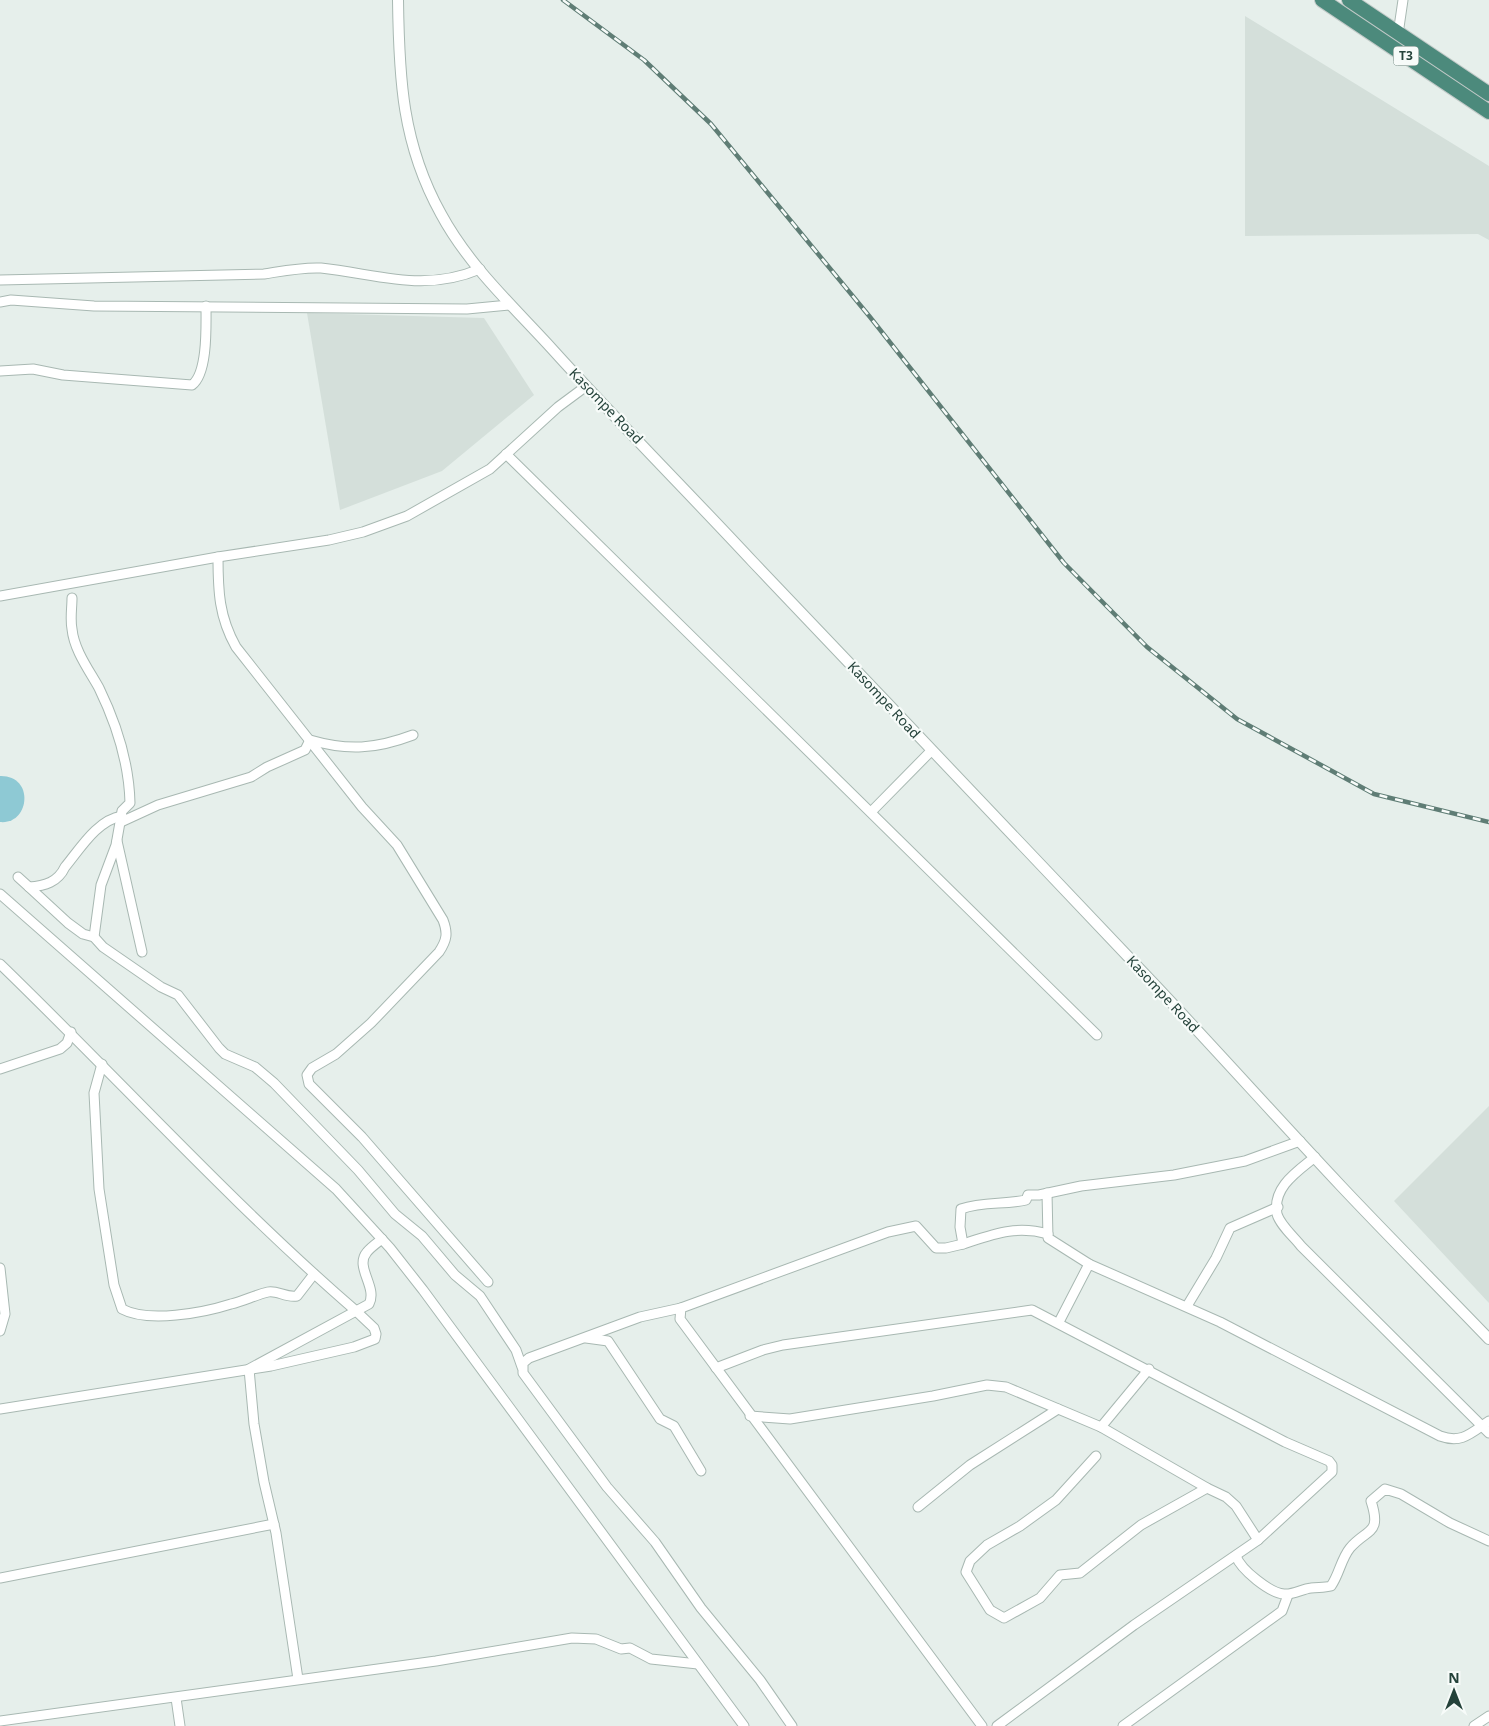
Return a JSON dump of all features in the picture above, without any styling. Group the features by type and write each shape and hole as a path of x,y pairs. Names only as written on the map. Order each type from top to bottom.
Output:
{"highway":[{"name":"T3","path":"1322,0 1489,112"},
{"name":"T3","path":"1349,0 1489,94"}],"street":[{"name":"Kasompe Road","path":"398,0 401,92 415,157 440,213 459,244 480,270 509,305 552,348 585,387 645,446 931,751 1489,1339"},
{"path":"1398,34 1403,0"},
{"path":"0,280 264,274 320,268 397,281 438,280 464,276 480,270"},
{"path":"0,302 467,309 509,305"},
{"path":"0,371 33,369 63,374 192,385 197,381 205,353 206,306"},
{"path":"0,596 218,557 329,540 362,532 407,516 490,469 558,407 585,387"},
{"path":"506,454 800,746 871,812 1097,1035"},
{"path":"218,557 219,599 225,628 236,647 362,807 397,846 443,920 446,930 446,941 440,952 371,1023 336,1054 312,1068 307,1075 309,1084 362,1137 488,1282"},
{"path":"72,598 72,630 86,667 115,726 126,759 130,803 122,811 117,841 101,885 94,937"},
{"path":"310,740 329,746 351,748 385,746 413,735"},
{"path":"29,887 52,883 62,874 98,828 112,818 121,820 158,805 252,777 267,767 305,750 310,740"},
{"path":"871,812 931,751"},
{"path":"117,841 142,952"},
{"path":"18,877 68,923 83,934 94,937 103,947 153,983 178,995 225,1054 255,1067 274,1083 358,1170 395,1214 422,1236 456,1275 480,1296 516,1350 523,1372 607,1487 655,1542 702,1608 760,1680 792,1726"},
{"path":"0,894 336,1189 382,1239 429,1298 744,1726"},
{"path":"0,964 71,1032 168,1135 314,1274 374,1328 376,1334 375,1339 334,1352 249,1370 0,1409"},
{"path":"0,1070 60,1049 67,1043 71,1032"},
{"path":"102,1064 94,1093 99,1190 114,1285 122,1309 133,1314 170,1314 232,1304 270,1291 288,1298 297,1296 314,1274"},
{"path":"963,1244 960,1227 961,1209 976,1204 1015,1202 1026,1200 1028,1194 1047,1193 1081,1186 1174,1174 1244,1161 1300,1141"},
{"path":"1315,1157 1291,1176 1282,1187 1277,1214 1281,1221 1301,1246 1486,1424 1489,1433"},
{"path":"1047,1193 1048,1234 1050,1241 1089,1264 1187,1306 1440,1436 1451,1440 1462,1439 1486,1424"},
{"path":"1187,1306 1216,1258 1230,1228 1278,1207"},
{"path":"522,1368 523,1363 529,1358 640,1317 681,1308 888,1232 916,1226 936,1248 963,1244 1008,1230 1030,1229 1048,1234"},
{"path":"249,1370 369,1304 372,1299 371,1285 365,1275 363,1261 365,1255 382,1239"},
{"path":"1059,1322 1089,1264"},
{"path":"0,1268 5,1314 0,1331"},
{"path":"681,1308 680,1319 750,1416 866,1568 982,1726"},
{"path":"716,1368 756,1352 783,1345 1026,1309 1039,1311 1285,1442 1329,1461 1332,1465 1332,1472 1258,1540 1134,1625 998,1726"},
{"path":"585,1338 608,1342 660,1419 674,1426 701,1471"},
{"path":"1101,1427 1149,1369"},
{"path":"249,1370 264,1482 274,1524 298,1679"},
{"path":"750,1416 790,1419 933,1396 987,1385 1006,1387 1101,1427 1207,1488 1226,1496 1258,1540"},
{"path":"918,1508 970,1465 1058,1409"},
{"path":"1096,1456 1056,1500 1020,1526 987,1544 970,1562 966,1572 990,1610 1004,1618 1021,1610 1040,1598 1060,1575 1080,1573 1141,1525 1207,1488"},
{"path":"1236,1556 1243,1569 1272,1590 1288,1595 1312,1588 1331,1586 1351,1548 1369,1534 1376,1516 1371,1501 1385,1489 1401,1494 1450,1523 1489,1540"},
{"path":"0,1578 274,1524"},
{"path":"1123,1726 1282,1611 1288,1595"},
{"path":"0,1721 436,1661 572,1638 596,1639 621,1648 630,1648 651,1658 698,1664"},
{"path":"176,1698 180,1726"},
{"path":"1474,1726 1489,1716"}],"shaded area":[{"path":"1245,16 1489,166 1489,240 1478,234 1245,236"},
{"path":"307,313 484,318 534,395 442,471 340,510"},
{"path":"1489,1106 1489,1303 1394,1201"}],"water":[{"path":"0,776 11,778 19,783 23,791 24,800 22,808 18,816 10,821 0,822"}],"railway":[{"path":"563,0 644,60 711,124 870,317 1064,563 1147,647 1237,719 1374,794 1489,822"}]}
